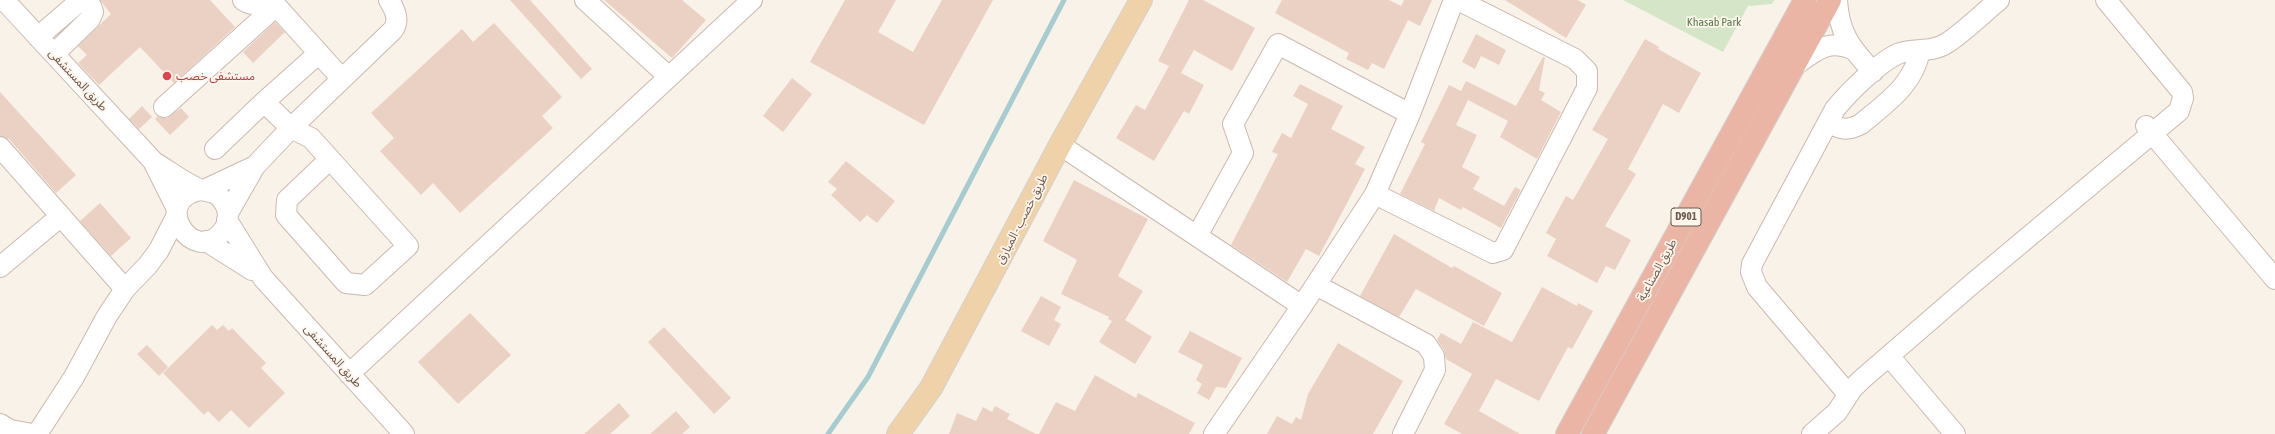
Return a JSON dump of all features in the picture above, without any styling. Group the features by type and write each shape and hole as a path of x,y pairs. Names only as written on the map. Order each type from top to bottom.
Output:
{"highway":[{"name":"طريق الصناعية","path":"1567,434 1805,0"},
{"name":"طريق الصناعية","path":"1593,434 1792,67 1830,0"}],"main road":[{"name":"طريق خصب - المبارق","path":"898,434 931,388 1060,145 1141,0"}],"street":[{"name":"طريق المستشفى","path":"4,0 152,161 177,213"},
{"path":"38,37 81,0 91,6 93,12 90,20 54,54"},
{"path":"243,0 252,4 271,2"},
{"path":"148,265 220,234 255,166 291,128 396,25 396,15 389,0"},
{"path":"585,0 669,77"},
{"path":"349,374 752,0"},
{"path":"1214,434 1302,306 1375,194 1410,114 1454,0"},
{"path":"1375,194 1493,253 1503,250 1586,88 1587,71 1575,59 1458,0"},
{"path":"1837,0 1840,28 1852,50 1873,72"},
{"path":"1848,394 1757,287 1751,272 1756,257 1844,97 1873,72 1900,53 1939,47 1947,43 1999,0"},
{"path":"1812,434 1837,412 1856,384 2150,130 2179,111 2183,98 2182,92 2106,0"},
{"path":"271,2 342,79"},
{"path":"164,107 271,2"},
{"path":"1197,236 1243,153 1233,124 1278,44 1410,114"},
{"path":"1792,67 1821,48 1831,45 1842,45 1852,50"},
{"path":"1829,122 1844,130 1861,124 1908,82 1918,62 1920,50"},
{"path":"215,148 319,53"},
{"path":"264,102 291,128 311,138 330,158 408,246 365,285 346,283 286,215 287,200 330,158"},
{"path":"2150,130 2273,272"},
{"path":"1060,145 1302,306"},
{"path":"0,148 125,289"},
{"name":"طريق المستشفى","path":"152,161 202,190"},
{"path":"37,434 74,377 107,316 125,289 148,265 166,239 186,196 255,166"},
{"path":"202,190 211,192 222,200 228,217"},
{"path":"177,213 178,226 183,233 201,241"},
{"path":"0,267 61,216"},
{"name":"طريق المستشفى","path":"228,217 244,250 263,278 404,434"},
{"name":"طريق المستشفى","path":"201,241 236,258 263,278"},
{"path":"1316,285 1426,344 1434,356 1435,370 1403,434"},
{"path":"1889,356 1955,434"},
{"path":"0,424 10,430 33,434"}],"green space":[{"name":"Khasab Park","path":"1623,0 1774,0 1772,4 1748,6 1723,52"}],"building":[{"path":"100,0 210,0 235,27 174,83 140,47 99,85 78,63 87,55 78,46 111,14"},
{"path":"510,0 530,0 592,69 581,79"},
{"path":"604,0 682,0 706,20 672,58"},
{"path":"845,0 896,0 878,32 913,52 942,0 993,0 924,125 810,62"},
{"path":"1189,0 1203,0 1255,28 1232,71 1194,50 1181,73 1204,85 1189,114 1184,111 1154,161 1116,138 1136,105 1145,110 1169,66 1158,61"},
{"path":"1282,0 1389,0 1401,6 1404,0 1432,0 1420,26 1408,20 1384,69 1372,63 1368,70 1346,59 1349,53 1275,13"},
{"path":"1505,0 1578,0 1586,5 1566,38"},
{"path":"275,22 285,32 253,63 243,52"},
{"path":"494,23 562,97 542,116 553,128 460,213 433,183 421,195 380,151 394,138 371,113 462,29 473,42"},
{"path":"1476,34 1506,50 1499,65 1481,56 1475,69 1462,62"},
{"path":"1645,39 1659,47 1658,49 1701,73 1679,113 1663,104 1628,169 1636,174 1605,226 1631,240 1615,270 1606,266 1597,283 1547,256 1556,239 1546,233 1566,196 1573,200 1608,139 1592,130"},
{"path":"1543,57 1545,57 1539,90 1545,93 1541,100 1561,112 1537,159 1500,137 1508,121 1468,100 1456,125 1477,135 1462,167 1480,177 1473,189 1504,206 1515,187 1521,190 1501,228 1463,207 1461,210 1439,198 1434,211 1400,194 1425,144 1421,142 1449,85 1461,91 1466,81 1516,106"},
{"path":"792,78 812,94 783,132 763,116"},
{"path":"1300,84 1343,106 1331,129 1365,147 1355,164 1365,169 1319,256 1306,249 1287,282 1231,245 1278,154 1272,152 1282,133 1291,138 1308,104 1293,96"},
{"path":"0,92 76,175 56,193 9,139 0,136"},
{"path":"142,106 152,117 139,129 129,119"},
{"path":"181,108 189,117 170,135 155,119 158,116 167,118"},
{"path":"846,161 895,201 877,223 867,215 860,222 831,195 837,189 828,182"},
{"path":"1074,180 1148,219 1118,276 1143,291 1125,320 1152,337 1135,364 1099,342 1112,321 1108,319 1109,317 1061,294 1077,260 1043,241"},
{"path":"100,203 131,238 111,256 80,221"},
{"path":"1394,234 1452,268 1454,266 1502,293 1484,326 1416,289 1399,317 1360,296"},
{"path":"1542,287 1577,306 1578,303 1593,311 1572,349 1568,347 1539,401 1496,379 1479,411 1520,434 1462,434 1444,424 1472,374 1446,359 1444,350 1437,340 1441,333 1461,344 1473,322 1512,342"},
{"path":"1041,296 1061,307 1054,320 1061,324 1049,346 1021,331"},
{"path":"470,313 511,355 458,404 418,362"},
{"path":"212,325 217,330 223,325 229,331 232,328 266,363 261,368 285,393 249,428 231,410 219,422 208,411 204,415 163,373"},
{"path":"664,327 731,398 714,414 648,342"},
{"path":"1190,331 1242,358 1226,388 1216,387 1209,400 1197,393 1202,384 1196,380 1203,365 1178,352"},
{"path":"1338,343 1403,381 1373,434 1267,434 1277,416 1292,424 1296,417 1301,420 1308,394"},
{"path":"147,345 168,367 159,376 137,354"},
{"path":"1095,375 1136,398 1138,393 1195,423 1189,434 1039,434 1056,402 1075,411"},
{"path":"619,403 630,416 610,434 584,434"},
{"path":"995,406 1010,414 1007,419 1036,434 949,434 957,413 976,421 983,407 992,412"},
{"path":"676,411 690,427 682,434 650,434"}],"waterway":[{"path":"828,434 868,377 1064,0"}],"place":[{"name":"مستشفى خصب","path":"167,76"}]}
